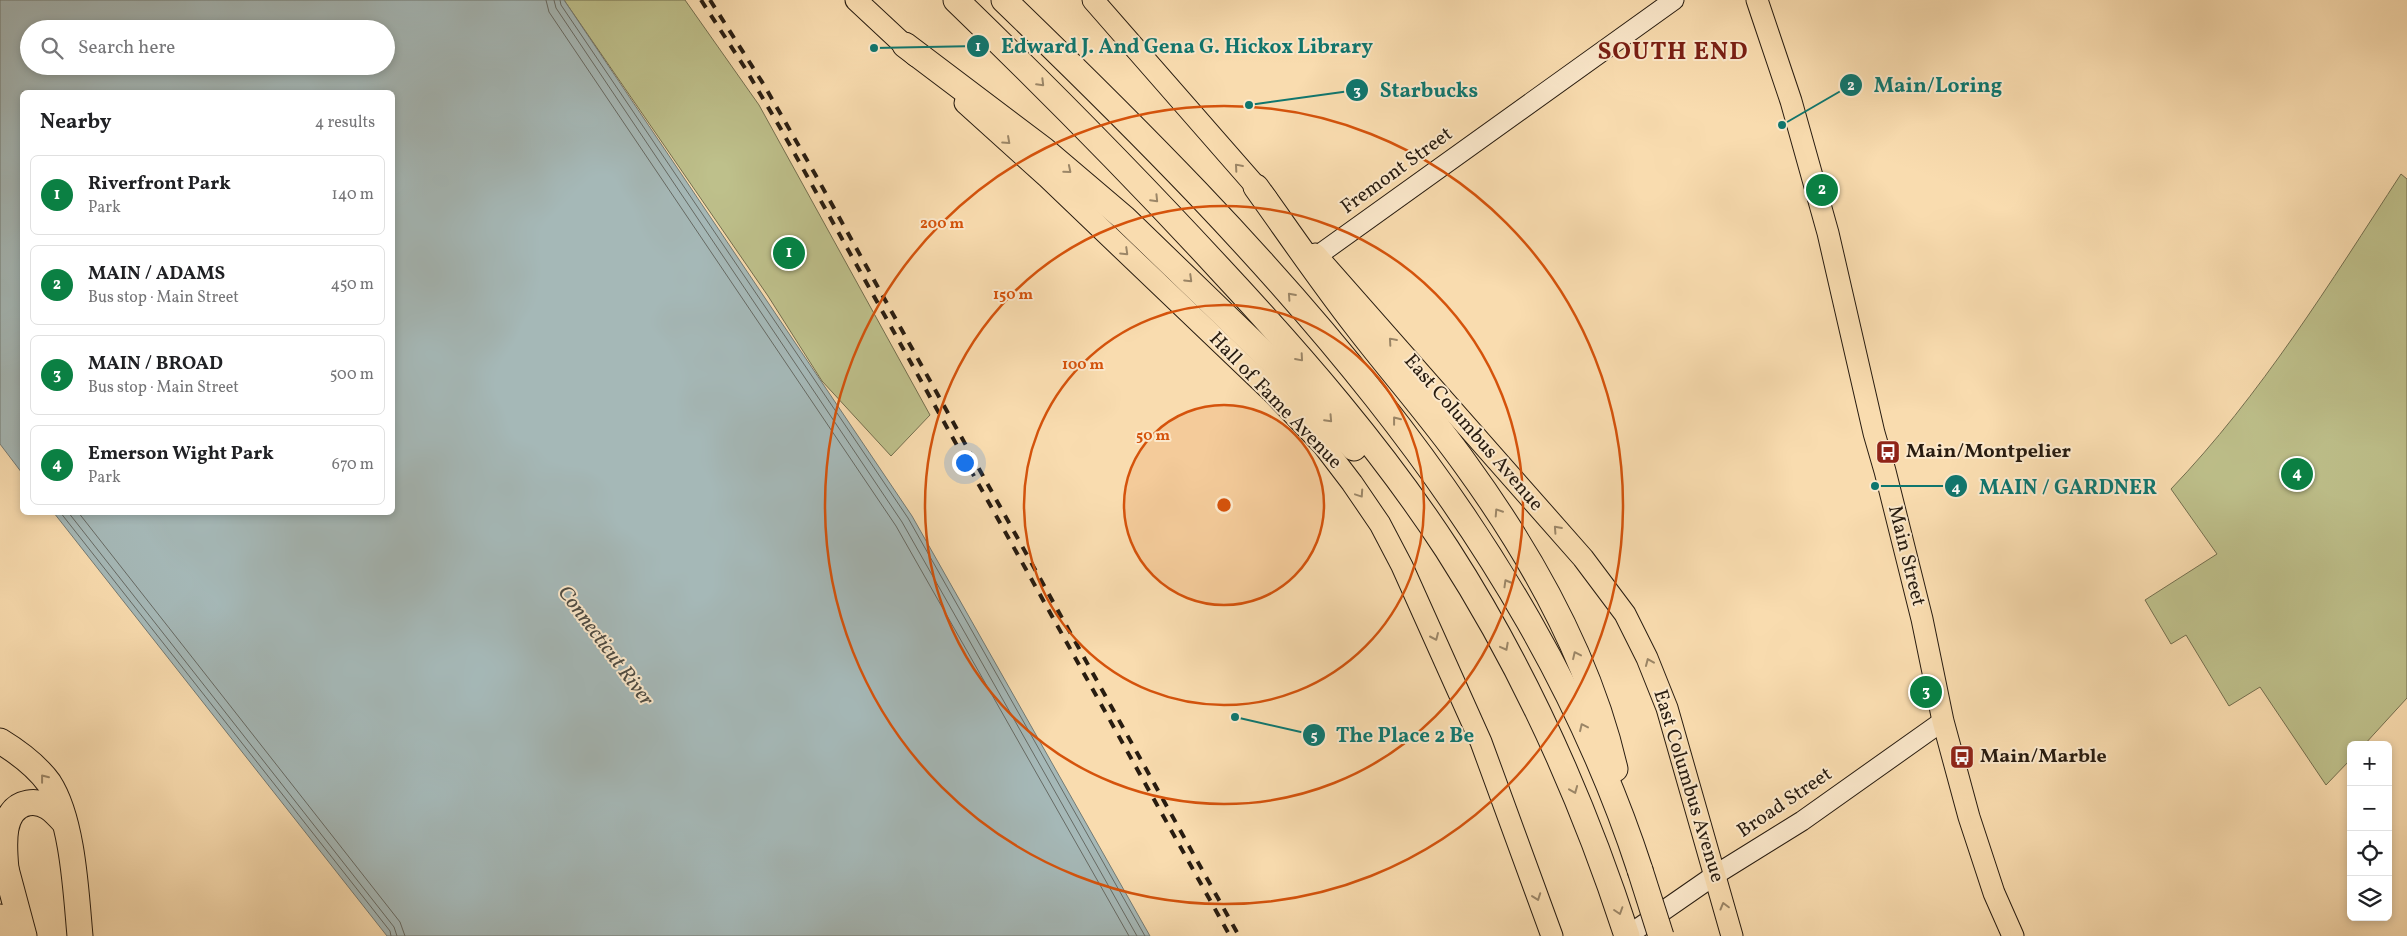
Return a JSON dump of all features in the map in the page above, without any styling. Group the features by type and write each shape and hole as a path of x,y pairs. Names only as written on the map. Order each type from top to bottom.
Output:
{"highway":[{"path":"956,0 1113,156 1289,345 1388,464 1447,548 1504,644 1547,729 1588,823 1627,936"},
{"path":"1004,0 1100,94 1237,238 1346,360 1411,440 1481,541 1551,661 1596,755 1637,861 1661,936"},
{"path":"905,45 1044,150 1118,212 1162,253 1343,434 1474,592"},
{"path":"1256,187 1356,326 1466,465 1528,561 1563,626 1592,693 1613,758 1637,861"},
{"path":"0,741 28,761 43,775 53,791 64,822 71,859 80,936"},
{"path":"24,936 3,858 5,830 14,809 24,804 37,803 49,807 64,822"},
{"path":"0,917 5,936"}],"main road":[{"name":"Hall of Fame Avenue","path":"856,0 1285,405 1323,445 1352,483 1380,524 1402,566 1471,719 1488,759 1552,936"},
{"name":"East Columbus Avenue","path":"1093,0 1583,558 1626,614 1647,658 1667,708 1732,936"},
{"name":"Fremont Street","path":"1317,256 1674,0"},
{"name":"Main Street","path":"1757,0 1786,86 1828,233 1874,433 1922,619 1943,721 1969,817 1994,893 2013,936"},
{"name":"Broad Street","path":"1627,936 1716,875 1802,821 1943,721"}],"green space":[{"path":"564,0 685,0 759,105 930,415 891,456 822,381 768,296"},
{"path":"2401,174 2407,179 2407,698 2368,741 2347,741 2347,763 2326,785 2260,687 2229,706 2186,635 2171,644 2145,600 2217,554 2171,489 2204,453 2265,377 2321,297"}],"water":[{"name":"Connecticut River","path":"0,0 564,0 912,516 1150,936 387,936 56,515 395,515 395,90 20,90 20,470 0,444"}],"railway":[{"path":"701,0 745,68 782,131 1230,936"},
{"path":"710,0 764,85 815,174 1239,936"}],"place":[{"name":"Edward J. And Gena G. Hickox Library","path":"874,48"},
{"name":"Starbucks","path":"1249,105"},
{"name":"Main/Loring","path":"1782,125"},
{"name":"MAIN / ADAMS","path":"1822,190"},
{"name":"Riverfront Park","path":"789,253"},
{"name":"Main/Montpelier","path":"1888,452"},
{"name":"Emerson Wight Park","path":"2297,474"},
{"name":"MAIN / GARDNER","path":"1875,486"},
{"name":"MAIN / BROAD","path":"1926,692"},
{"name":"The Place 2 Be","path":"1235,717"},
{"name":"Main/Marble","path":"1962,757"}],"district":[{"name":"SOUTH END","path":"1673,52"}]}
